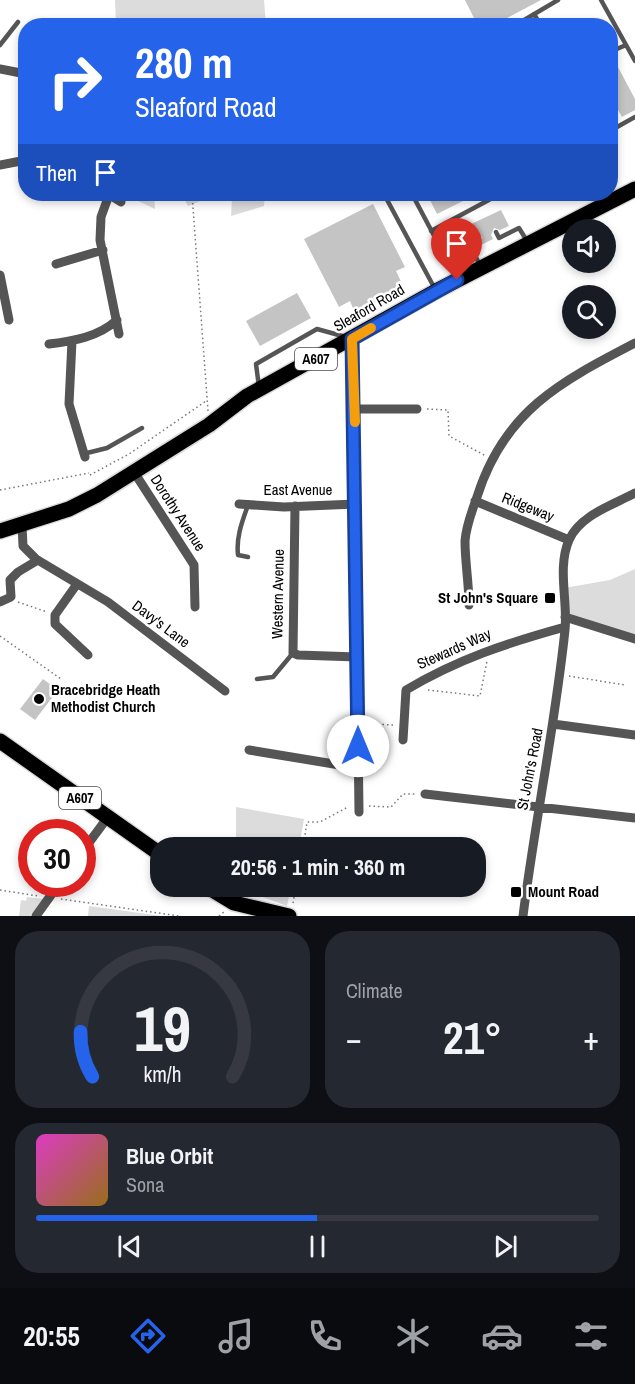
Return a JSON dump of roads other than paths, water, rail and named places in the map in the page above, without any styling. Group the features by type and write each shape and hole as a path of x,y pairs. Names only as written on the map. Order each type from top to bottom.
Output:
{"main road":[{"name":"Sleaford Road","path":"618,198 635,189"},
{"name":"Sleaford Road","path":"0,531 69,509 97,495 209,425 260,389 436,291 612,201"},
{"name":"A607","path":"0,741 150,847"},
{"path":"224,897 234,903 291,913"}],"street":[{"path":"0,69 18,72"},
{"path":"0,165 18,162"},
{"path":"106,201 101,217 100,240 119,334"},
{"path":"56,264 103,250"},
{"path":"0,275 3,300 9,320"},
{"path":"49,344 72,342 103,333 117,320"},
{"path":"352,339 355,409 359,806"},
{"path":"72,342 69,404 84,456"},
{"path":"469,605 465,540 475,501 502,440 537,402 574,375 635,343"},
{"path":"355,409 417,409"},
{"name":"Dorothy Avenue","path":"134,472 194,565 195,608"},
{"path":"569,540 579,523 635,493"},
{"name":"Ridgeway","path":"475,501 569,540"},
{"name":"East Avenue","path":"244,505 356,504"},
{"name":"Western Avenue","path":"295,506 291,635 293,653 298,656 357,657"},
{"name":"Davy's Lane","path":"22,525 23,546 38,560 108,602 225,691"},
{"name":"St John's Road","path":"523,916 537,806 560,675 565,622 564,561 569,540"},
{"path":"0,602 10,597 10,580 18,572 38,560"},
{"path":"77,584 57,612 55,624 88,655"},
{"path":"565,622 635,639"},
{"name":"Stewards Way","path":"403,740 406,690 410,687 440,669 489,648 565,622"},
{"path":"553,724 635,735"},
{"path":"249,750 358,768"},
{"path":"425,794 635,818"},
{"path":"96,833 108,817"},
{"path":"36,916 49,897"}],"lane":[{"path":"527,18 558,0"},
{"path":"601,0 611,18"},
{"path":"534,14 536,18"},
{"path":"0,45 18,22"},
{"path":"618,29 635,61"},
{"path":"618,49 627,45"},
{"path":"618,127 635,117"},
{"path":"388,201 436,291"},
{"path":"416,201 457,280"},
{"path":"431,231 487,201"},
{"path":"496,232 499,238 519,228 528,244"},
{"path":"478,239 469,244 482,267"},
{"path":"260,389 256,364 317,329 352,339"},
{"path":"84,456 107,448 142,429"},
{"path":"244,505 237,548 238,555 248,557"},
{"path":"257,679 273,677 293,653"}],"place":[{"name":"St John's Square","path":"550,598"},
{"name":"Bracebridge Heath Methodist Church","path":"39,699"},
{"name":"Mount Road","path":"516,892"}]}
